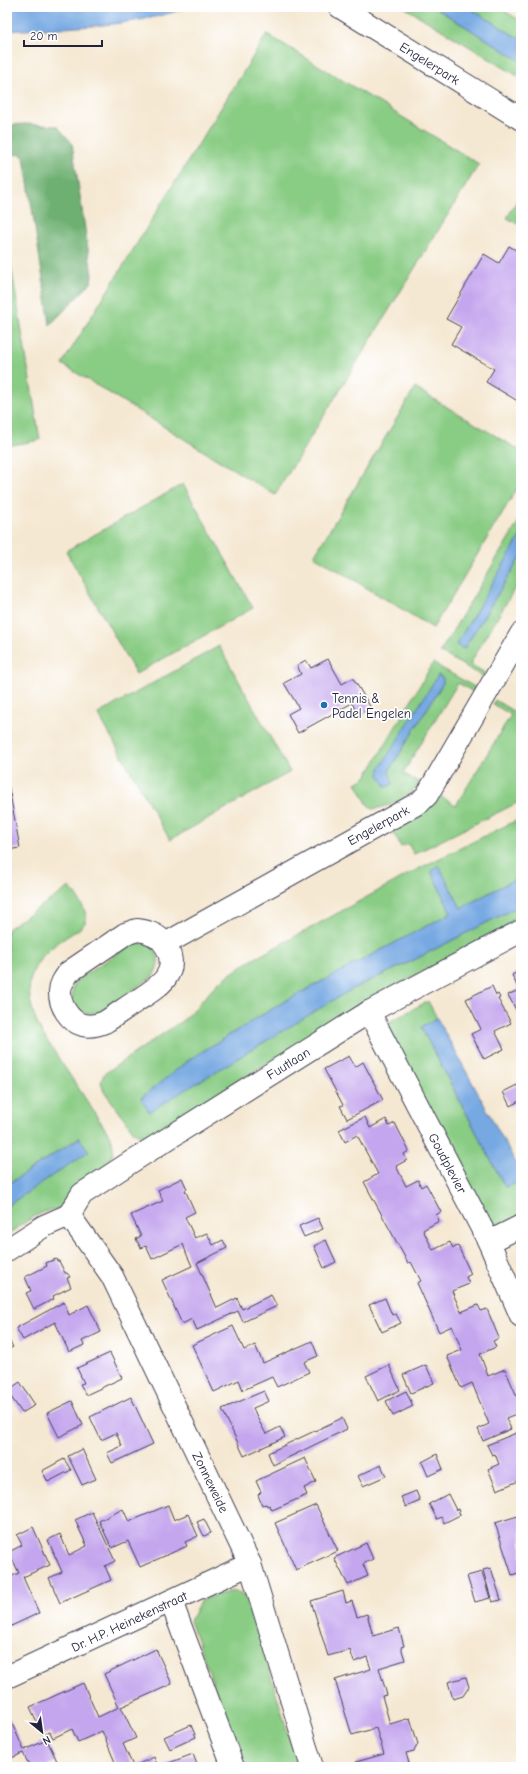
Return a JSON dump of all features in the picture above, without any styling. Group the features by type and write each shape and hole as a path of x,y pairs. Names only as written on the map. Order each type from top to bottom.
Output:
{"street":[{"name":"Engelerpark","path":"340,7 521,119"},
{"name":"Engelerpark","path":"165,944 424,799 521,634"},
{"path":"137,930 147,931 158,936 165,944 170,953 171,964 168,975 160,986 105,1022 96,1025 83,1025 73,1020 65,1011 61,1001 60,991 63,980 69,972 112,942 125,934 137,930"},
{"name":"Fuutlaan","path":"69,1215 82,1194 369,1012 521,931"},
{"name":"Goudplevier","path":"369,1012 489,1242 521,1316"},
{"path":"7,1250 44,1226 69,1215"},
{"name":"Zonneweide","path":"69,1215 112,1276 250,1564 312,1767"},
{"path":"489,1242 521,1226"},
{"name":"Dr. H.P. Heinekenstraat","path":"7,1677 250,1564"},
{"path":"171,1601 234,1767"}],"green space":[{"path":"404,7 434,7 521,61 521,78"},
{"path":"468,7 498,7 521,21 521,40"},
{"path":"267,34 479,164 275,495 62,364"},
{"path":"26,124 57,126 72,143 92,275 91,283 50,325 24,157 20,154 7,156 7,125"},
{"path":"521,193 521,226 507,218"},
{"path":"7,242 40,440 7,446"},
{"path":"415,388 521,451 521,482 433,628 314,556"},
{"path":"183,484 253,608 136,674 66,551"},
{"path":"521,518 521,535 456,645 464,649 521,556 521,584 518,583 470,664 487,674 485,678 440,652"},
{"path":"219,646 290,772 170,840 98,714"},
{"path":"433,663 478,689 475,693 458,683 403,773 420,783 405,797 392,804 373,809 368,805 356,783 366,777","holes":["441,676 443,683 389,771"]},
{"path":"495,700 521,716 521,801 414,854 408,844 401,847 392,830 427,810 440,796 456,805 511,715 493,704"},
{"path":"521,818 521,876 461,908 439,866 431,871 451,913 285,1001 190,1059 141,1098 313,1011 352,989 412,961 521,905 521,920 365,1002 154,1134 143,1137 134,1132 104,1091 101,1082 104,1074 186,1018 218,983 243,965 418,869"},
{"path":"70,887 83,907 86,916 85,923 52,948 35,968 31,980 31,1004 35,1018 42,1033 110,1136 113,1146 113,1154 98,1170 74,1186 59,1209 38,1215 7,1235 7,1206 88,1151 79,1138 7,1185 7,929"},
{"path":"138,942 151,946 157,955 158,966 152,977 100,1012 92,1014 80,1010 73,1000 72,994 73,987 77,980 130,945"},
{"path":"428,1001 437,1018 421,1027 505,1187 521,1181 521,1224 496,1236 390,1036 389,1022"},
{"path":"233,1591 245,1596 250,1605 298,1767 244,1767 190,1621 201,1599"}],"water":[{"path":"189,7 167,14 122,23 7,31 7,8"},
{"path":"434,7 468,7 521,40 521,61"},
{"path":"521,535 521,556 464,649 456,645"},
{"path":"438,675 443,678 443,683 389,771 393,784 386,787 379,775 380,768"},
{"path":"439,866 461,908 521,876 521,905 412,961 352,989 149,1112 141,1098 190,1059 285,1001 451,913 431,871"},
{"path":"437,1018 521,1172 521,1181 505,1187 421,1027"},
{"path":"79,1138 89,1151 7,1206 7,1185"}],"building":[{"path":"509,246 521,253 521,403 486,382 494,369 451,344 461,327 446,319 484,254 499,263"},
{"path":"328,659 342,684 353,678 371,708 358,715 352,703 298,733 288,714 299,708 284,683 301,674 297,665 306,660 311,668"},
{"path":"7,777 20,848 7,850"},
{"path":"521,970 521,1019 508,995 519,990 512,975"},
{"path":"492,986 496,995 498,994 500,998 498,999 511,1023 495,1031 504,1049 484,1059 471,1034 481,1029 466,999"},
{"path":"349,1056 355,1067 363,1062 383,1100 347,1119 340,1106 343,1105 324,1069"},
{"path":"517,1085 521,1093 521,1100 510,1106 503,1092"},
{"path":"365,1117 370,1128 386,1119 389,1126 395,1123 409,1151 404,1154 407,1160 396,1166 406,1186 418,1180 421,1187 426,1184 441,1212 436,1215 439,1221 423,1230 433,1250 450,1242 453,1248 458,1246 471,1274 466,1277 469,1284 452,1291 461,1312 478,1305 481,1311 487,1309 499,1338 493,1341 496,1347 480,1354 488,1376 505,1369 521,1406 521,1412 506,1418 511,1429 483,1441 478,1429 489,1424 472,1383 461,1388 447,1356 462,1350 452,1326 439,1332 417,1283 421,1281 411,1262 408,1263 364,1182 378,1174 357,1135 345,1142 339,1130"},
{"path":"182,1178 187,1189 185,1190 195,1212 185,1217 195,1238 207,1233 213,1245 223,1240 227,1248 197,1263 217,1308 237,1298 242,1309 271,1295 277,1306 243,1322 238,1311 197,1330 192,1319 182,1324 162,1280 192,1266 183,1244 152,1259 146,1246 141,1248 136,1239 141,1236 131,1215 163,1201 158,1190"},
{"path":"318,1218 323,1229 304,1237 299,1226"},
{"path":"326,1240 336,1262 324,1268 314,1246"},
{"path":"56,1259 59,1261 65,1273 67,1273 70,1277 67,1278 71,1287 53,1296 54,1299 34,1309 26,1293 31,1291 25,1277 47,1266 46,1263"},
{"path":"385,1298 392,1315 396,1314 401,1323 382,1332 369,1305"},
{"path":"64,1302 69,1315 88,1305 101,1332 82,1341 84,1345 69,1352 55,1322 23,1340 16,1328"},
{"path":"233,1326 244,1350 255,1345 263,1363 312,1341 318,1356 304,1362 309,1372 277,1387 272,1377 243,1390 239,1380 214,1392 192,1345"},
{"path":"7,1337 13,1347 7,1350"},
{"path":"110,1353 122,1378 86,1395 80,1384 84,1383 77,1368"},
{"path":"389,1365 400,1390 378,1401 366,1376"},
{"path":"426,1365 434,1383 411,1393 403,1375"},
{"path":"20,1382 35,1405 22,1413 7,1391"},
{"path":"264,1391 269,1401 253,1408 266,1434 280,1427 285,1437 244,1456 222,1409"},
{"path":"406,1391 413,1406 393,1416 386,1401"},
{"path":"131,1397 153,1444 112,1463 107,1453 122,1446 116,1433 101,1440 90,1417"},
{"path":"72,1401 83,1425 59,1437 47,1413"},
{"path":"342,1418 347,1429 273,1465 268,1453"},
{"path":"521,1431 521,1480 497,1490 488,1469 499,1464 495,1454 492,1455 487,1445"},
{"path":"82,1449 96,1479 82,1485 68,1456"},
{"path":"437,1454 443,1469 428,1476 422,1462"},
{"path":"305,1458 316,1482 304,1488 307,1495 272,1510 269,1505 262,1505 258,1495 261,1492 256,1481"},
{"path":"64,1459 71,1470 48,1482 42,1471"},
{"path":"381,1465 386,1476 363,1486 358,1476"},
{"path":"416,1491 420,1501 406,1507 401,1497"},
{"path":"448,1494 456,1510 458,1509 460,1515 444,1523 442,1517 437,1519 429,1504"},
{"path":"168,1505 174,1520 188,1514 198,1536 185,1542 187,1546 140,1567 128,1541 112,1548 99,1521 123,1509 129,1522"},
{"path":"316,1505 338,1551 296,1570 275,1523"},
{"path":"92,1512 115,1561 105,1566 111,1580 60,1603 49,1578 62,1572 48,1540 60,1534 69,1555 87,1546 75,1520"},
{"path":"521,1515 521,1572 512,1575 495,1523"},
{"path":"204,1519 211,1533 204,1536 197,1522"},
{"path":"33,1527 50,1565 23,1577 39,1613 7,1628 7,1578 19,1573 9,1552 22,1545 17,1535"},
{"path":"366,1543 373,1559 363,1564 368,1576 348,1585 334,1558"},
{"path":"491,1568 501,1600 492,1602 483,1570"},
{"path":"482,1572 490,1598 475,1602 467,1576"},
{"path":"343,1591 346,1603 352,1601 357,1617 367,1614 373,1636 399,1628 404,1646 401,1647 405,1660 379,1668 387,1695 382,1696 390,1724 410,1718 418,1744 414,1751 406,1753 410,1767 357,1767 356,1762 384,1754 376,1728 352,1735 335,1680 371,1669 367,1657 354,1662 350,1650 328,1656 311,1601"},
{"path":"156,1649 172,1684 121,1707 136,1738 123,1744 133,1766 117,1767 102,1731 78,1742 72,1729 53,1738 50,1732 43,1735 30,1707 83,1683 98,1717 119,1707 104,1674"},
{"path":"466,1677 469,1687 463,1696 453,1699 448,1682"},
{"path":"9,1717 24,1750 47,1740 57,1761 44,1767 30,1767 23,1753 7,1760 7,1718"},
{"path":"191,1725 196,1737 170,1749 164,1737"},
{"path":"193,1754 198,1767 158,1767"},
{"path":"154,1757 158,1767 132,1767"}],"place":[{"name":"Tennis & Padel Engelen","path":"324,705"}]}
